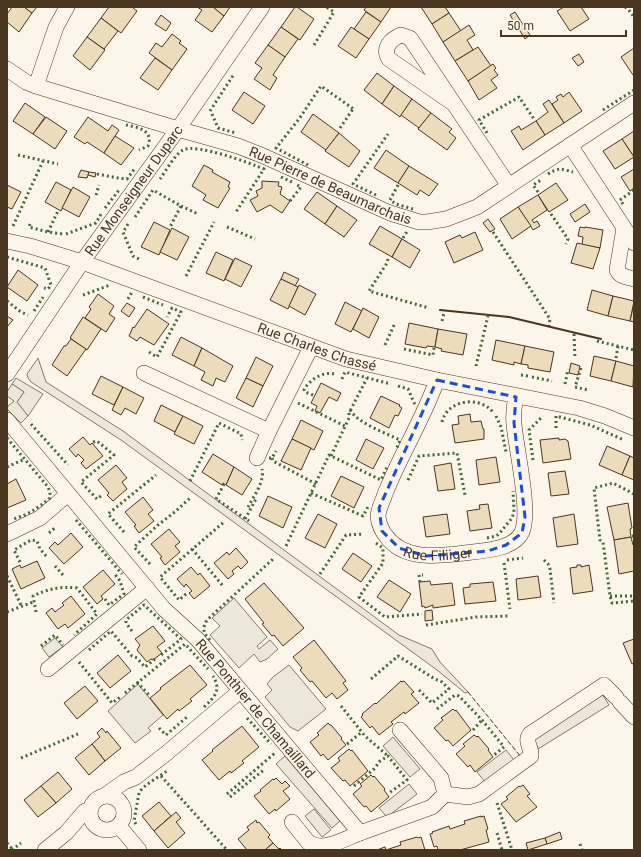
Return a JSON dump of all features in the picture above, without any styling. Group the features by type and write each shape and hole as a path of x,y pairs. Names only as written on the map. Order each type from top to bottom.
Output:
{"street":[{"path":"36,86 56,27 67,7"},
{"name":"Rue Monseigneur Duparc","path":"7,374 82,262 178,130 262,7"},
{"path":"454,104 389,59 386,54 386,49 391,41 401,35 410,38 509,186"},
{"name":"Rue Pierre de Beaumarchais","path":"7,69 26,82 36,86 178,130 247,149 390,213 419,222 439,221 466,212 490,199 634,104"},
{"path":"570,145 634,243"},
{"path":"624,228 616,270 622,276 634,278"},
{"name":"Rue Charles Chassé","path":"7,241 30,246 82,262 311,347 370,366 593,412 620,421 634,428"},
{"path":"257,458 311,347"},
{"path":"144,373 269,431"},
{"name":"Rue Filiiger","path":"437,380 429,401 389,484 378,517 382,531 391,543 417,555 439,556 488,551 506,545 515,540 522,533 525,517 514,423 516,397"},
{"name":"Rue Ponthier de Chamaillard","path":"7,420 168,614 185,627 198,640 360,833"},
{"path":"7,534 40,518 68,494"},
{"path":"48,669 147,588"},
{"path":"444,794 468,797 479,794 531,756 531,750 527,739 530,734 604,685 634,717"},
{"path":"45,850 66,833 78,818 91,809 96,801 124,782 136,777 240,691"},
{"path":"400,730 441,778 444,794"},
{"path":"66,833 84,827 96,826 104,830 109,830 119,826 124,818 122,804 127,790 136,777"},
{"path":"292,822 312,845 326,845 432,807 444,794"},
{"path":"104,796 114,798 122,804"},
{"path":"91,809 91,818 96,826"},
{"path":"119,826 139,850"}],"highlighted area":[{"path":"437,380 516,397 514,423 525,517 522,533 506,545 488,551 426,556 399,548 382,531 379,508"}],"shaded area":[{"path":"38,358 46,382 123,431 399,635 432,649 440,662 468,692 465,693 437,670 121,440 31,382 27,374"},
{"path":"16,378 43,394 28,416 17,402 24,392 12,384"},
{"path":"12,384 24,392 17,402 28,416 21,423 7,409 7,407 14,401 7,396 7,392"},
{"path":"234,598 267,637 257,646 259,649 270,640 278,649 267,659 260,662 254,654 239,668 210,635 220,626 212,618"},
{"path":"55,638 63,647 49,657 42,648"},
{"path":"289,665 326,709 298,731 290,727 265,697 272,690 267,684 273,677"},
{"path":"138,684 163,715 148,728 151,731 135,743 108,711"},
{"path":"602,694 609,705 538,749 531,740"},
{"path":"393,737 420,769 410,777 383,746"},
{"path":"506,750 514,760 485,782 477,772"},
{"path":"285,756 340,821 332,828 276,764"},
{"path":"409,784 417,794 387,817 379,808"},
{"path":"314,809 331,830 322,837 305,816"}],"building":[{"path":"12,7 24,7 32,13 19,32 7,22 7,14"},
{"path":"24,7 37,7 32,13"},
{"path":"109,7 132,7 137,11 121,33 101,18"},
{"path":"197,7 213,7 224,16 212,32 195,20 202,10"},
{"path":"213,7 230,7 224,16"},
{"path":"295,7 314,19 300,40 281,27"},
{"path":"366,7 391,7 381,22 364,10"},
{"path":"421,7 445,7 449,13 432,24"},
{"path":"564,7 581,7 589,19 570,31 557,11"},
{"path":"366,12 381,22 369,39 354,29"},
{"path":"515,12 520,20 515,23 510,15"},
{"path":"449,13 461,31 443,42 432,24"},
{"path":"161,15 171,23 166,31 155,24"},
{"path":"101,18 118,31 104,49 87,37"},
{"path":"520,20 530,35 525,39 515,23"},
{"path":"469,25 475,35 467,40 473,50 455,61 443,42"},
{"path":"281,27 298,39 285,57 268,45"},
{"path":"351,27 369,39 356,58 338,46"},
{"path":"172,34 181,41 179,43 187,49 172,70 149,53 156,43 162,47"},
{"path":"87,37 105,50 90,70 73,56"},
{"path":"268,45 285,57 273,75 277,78 270,90 254,79 262,68 255,63"},
{"path":"478,47 491,66 468,81 455,61"},
{"path":"634,48 634,74 633,75 621,57"},
{"path":"579,54 584,62 578,66 572,58"},
{"path":"155,58 172,70 158,90 140,78"},
{"path":"493,64 496,68 494,70 498,75 491,80 497,88 479,100 468,81"},
{"path":"377,73 394,86 382,104 364,90"},
{"path":"394,86 412,99 400,117 382,104"},
{"path":"244,92 265,106 253,124 232,110"},
{"path":"569,92 582,111 564,123 552,104 558,100 556,97 561,94 563,97"},
{"path":"412,99 431,113 419,128 401,115"},
{"path":"549,100 564,123 545,135 536,121 548,112 543,104"},
{"path":"25,103 45,117 33,134 13,121"},
{"path":"431,113 452,129 449,132 456,138 447,150 418,129"},
{"path":"313,114 339,133 326,150 301,132"},
{"path":"46,117 67,131 55,149 33,134"},
{"path":"88,117 108,131 112,125 119,130 104,153 87,142 85,144 74,137"},
{"path":"536,121 545,135 523,150 511,131 519,126 521,130"},
{"path":"634,131 634,157 622,139"},
{"path":"339,133 360,151 349,167 325,151"},
{"path":"115,136 134,148 121,165 104,153"},
{"path":"622,139 634,157 615,169 603,151"},
{"path":"386,150 409,166 398,183 374,168"},
{"path":"204,165 213,170 212,172 230,182 228,187 230,188 218,208 203,200 206,195 192,186"},
{"path":"409,166 438,184 429,196 420,190 417,195 398,183"},
{"path":"634,169 634,188 630,191 621,177"},
{"path":"81,170 89,172 87,178 78,177"},
{"path":"89,172 96,173 95,177 88,175"},
{"path":"262,181 279,182 278,186 282,187 280,194 290,201 282,213 270,205 257,212 250,200 258,196 256,191 262,188"},
{"path":"56,182 71,190 61,211 45,202"},
{"path":"556,183 568,200 549,212 538,195"},
{"path":"7,185 21,192 12,209 7,207"},
{"path":"73,187 90,197 79,217 62,208"},
{"path":"317,192 337,206 325,224 304,209"},
{"path":"538,195 547,210 532,220 534,223 537,221 540,226 533,230 518,207"},
{"path":"585,204 590,212 575,222 570,214"},
{"path":"337,206 357,220 344,237 325,224"},
{"path":"518,207 531,226 512,239 500,219"},
{"path":"488,219 495,229 490,232 483,223"},
{"path":"154,222 170,230 159,255 141,247"},
{"path":"380,226 402,239 392,257 369,244"},
{"path":"580,227 603,230 600,248 582,245 583,237 578,236"},
{"path":"172,228 189,237 177,260 160,252"},
{"path":"475,232 483,250 454,263 445,242 460,235 462,238"},
{"path":"402,239 420,250 410,268 392,257"},
{"path":"577,243 600,248 593,269 571,263"},
{"path":"216,252 233,260 224,281 206,273"},
{"path":"235,258 252,266 241,287 225,279"},
{"path":"18,270 38,285 27,301 7,287"},
{"path":"284,272 299,279 295,286 281,279"},
{"path":"281,279 298,287 288,309 270,300"},
{"path":"299,285 316,294 305,315 289,306"},
{"path":"592,290 613,296 608,316 587,310"},
{"path":"98,294 114,306 109,314 115,318 106,332 85,318 91,309 89,307"},
{"path":"613,296 634,301 630,321 608,316"},
{"path":"345,302 362,311 351,332 335,324"},
{"path":"127,303 135,308 129,317 121,311"},
{"path":"634,304 634,322 630,321"},
{"path":"363,308 379,317 369,338 353,329"},
{"path":"147,309 169,324 154,345 140,337 137,341 129,336 133,327 134,328"},
{"path":"7,316 13,320 7,327"},
{"path":"83,317 101,329 87,350 70,338"},
{"path":"409,323 438,329 435,347 427,346 426,348 405,344"},
{"path":"438,329 467,334 463,355 441,351 442,349 435,347"},
{"path":"181,337 202,348 194,366 172,355"},
{"path":"71,339 86,349 67,376 52,365 64,346 66,346"},
{"path":"496,340 525,346 521,364 514,362 514,365 492,360"},
{"path":"525,346 554,352 550,372 528,368 528,365 521,364"},
{"path":"202,348 233,366 225,382 216,378 213,386 201,380 205,372 194,366"},
{"path":"594,356 616,361 611,381 590,376"},
{"path":"256,357 273,366 263,386 246,378"},
{"path":"616,361 634,366 633,387 611,381"},
{"path":"571,363 580,366 578,375 569,373"},
{"path":"101,376 123,387 114,405 92,394"},
{"path":"246,378 263,386 253,407 236,398"},
{"path":"321,383 341,393 337,401 329,397 320,413 315,411 317,406 311,403"},
{"path":"123,387 144,398 136,414 125,408 121,415 112,410"},
{"path":"381,396 400,405 399,406 402,408 398,416 395,415 389,428 370,418"},
{"path":"161,405 183,416 175,432 154,421"},
{"path":"470,414 471,422 481,421 484,429 484,439 455,443 452,425 459,424 458,416"},
{"path":"183,416 203,426 194,444 174,434"},
{"path":"301,420 323,431 314,450 292,439"},
{"path":"83,437 90,445 92,443 103,456 86,469 81,463 84,460 78,454 76,457 69,449"},
{"path":"559,438 559,440 565,439 568,441 571,459 543,463 540,440"},
{"path":"292,439 311,448 301,470 281,461"},
{"path":"366,439 384,448 373,469 356,460"},
{"path":"607,446 630,456 622,475 599,465"},
{"path":"213,454 234,467 226,485 223,483 222,485 202,472"},
{"path":"630,456 634,458 634,480 622,475"},
{"path":"496,457 500,482 479,485 476,460"},
{"path":"451,463 455,489 438,491 434,466"},
{"path":"116,465 127,478 122,482 127,489 113,501 107,495 109,493 98,480"},
{"path":"234,467 252,479 242,495 226,485"},
{"path":"565,471 569,494 551,496 548,473"},
{"path":"341,476 364,487 354,508 331,496"},
{"path":"16,479 26,500 7,508 7,484"},
{"path":"268,496 292,507 283,528 259,516"},
{"path":"143,497 153,510 148,514 154,521 139,533 134,526 136,525 125,512"},
{"path":"628,503 632,528 630,529 631,537 614,540 607,507"},
{"path":"488,504 492,528 470,531 467,511 480,509 479,505"},
{"path":"318,514 337,524 325,548 305,538"},
{"path":"447,514 450,534 426,537 423,517"},
{"path":"574,514 578,544 557,547 553,518"},
{"path":"169,529 180,542 175,546 180,552 165,565 160,558 162,557 151,544"},
{"path":"71,533 83,547 64,564 49,548 55,542 58,545"},
{"path":"631,537 634,545 634,571 619,574 614,540"},
{"path":"236,548 248,562 241,569 238,566 232,571 234,574 228,579 214,563 227,552 229,555"},
{"path":"353,553 372,566 361,582 342,569"},
{"path":"37,561 45,578 21,589 12,569 20,565 21,568"},
{"path":"577,565 581,565 581,567 589,565 593,591 573,594 570,568 577,567"},
{"path":"191,567 198,575 200,573 210,586 194,599 189,593 192,591 186,584 184,587 177,579"},
{"path":"103,570 115,584 101,596 103,599 97,604 83,587"},
{"path":"538,576 541,597 518,600 516,579"},
{"path":"389,580 411,594 400,612 377,597"},
{"path":"430,581 431,585 452,583 455,605 433,608 433,605 425,608 424,606 422,607 419,582"},
{"path":"493,582 496,601 465,604 463,588 470,587 470,584"},
{"path":"264,583 304,628 283,646 262,624 264,623 245,599"},
{"path":"71,596 85,614 68,628 65,624 58,629 46,613 52,608 55,612 64,605 62,603"},
{"path":"432,610 433,620 425,621 425,611"},
{"path":"153,626 165,641 157,647 162,653 153,660 151,659 147,662 137,650 140,645 135,639"},
{"path":"634,639 634,663 632,664 623,643"},
{"path":"314,640 346,681 343,683 348,690 337,699 332,693 326,698 312,681 310,682 300,670 302,668 293,657"},
{"path":"118,655 131,671 110,688 97,673"},
{"path":"190,665 207,685 190,699 192,701 179,711 178,709 167,719 150,698 161,689 160,688"},
{"path":"401,681 404,681 414,692 411,694 419,703 405,714 404,712 391,722 393,724 379,735 372,726 370,728 361,717 363,715 362,714 375,703 376,704"},
{"path":"85,686 98,701 77,719 64,703"},
{"path":"453,709 455,711 456,710 471,730 453,746 434,728 443,720 441,718"},
{"path":"328,723 342,738 341,739 346,745 328,760 323,754 321,756 310,742 319,735 317,733"},
{"path":"242,726 259,747 242,761 244,763 231,773 230,771 219,780 202,760"},
{"path":"102,728 106,733 107,731 121,748 105,761 92,744 100,737 97,733"},
{"path":"474,735 477,737 478,736 489,749 488,750 493,757 475,772 470,765 468,767 456,754 465,746 463,744"},
{"path":"92,744 105,761 89,775 75,758"},
{"path":"349,749 351,751 352,750 368,771 350,786 331,768 340,761 338,758"},
{"path":"58,772 72,789 56,803 41,786"},
{"path":"371,775 373,777 374,776 385,789 384,790 389,797 371,812 366,806 364,807 353,794 362,786 360,784"},
{"path":"276,778 282,784 285,781 290,786 283,791 290,799 276,811 275,809 269,814 254,796"},
{"path":"523,785 530,794 527,796 537,807 516,822 501,804 508,799 506,797 519,786 520,787"},
{"path":"41,786 56,803 38,817 24,800"},
{"path":"159,802 171,816 154,831 142,816"},
{"path":"176,812 181,818 176,822 185,833 168,848 154,831"},
{"path":"484,816 488,829 486,830 489,842 460,850 438,850 437,846 434,847 430,834 433,833 432,832 449,826 450,829 465,824 464,821"},
{"path":"256,820 257,823 259,822 270,835 268,837 273,843 265,850 247,850 238,839 249,830 247,827"},
{"path":"560,832 562,839 547,844 545,838"},
{"path":"421,837 425,850 386,850 401,845 400,842"},
{"path":"545,838 547,844 528,850 526,843"},
{"path":"273,843 279,849 280,848 282,850 265,850"},
{"path":"385,847 386,850 377,850"}],"hedge":[{"path":"314,45 334,12 326,7"},
{"path":"625,7 634,17"},
{"path":"210,111 234,74"},
{"path":"308,165 276,148 299,119 321,86 355,110"},
{"path":"603,110 634,90"},
{"path":"487,133 479,120 519,97 534,119"},
{"path":"340,128 353,109"},
{"path":"212,114 218,128 236,133"},
{"path":"126,125 139,128 149,136 148,146 139,150"},
{"path":"376,195 353,184 388,134"},
{"path":"160,179 177,155 183,150 190,149 211,151 264,169 236,212"},
{"path":"18,155 58,164"},
{"path":"13,226 43,161"},
{"path":"97,174 127,179 135,168"},
{"path":"548,174 560,169 573,172"},
{"path":"281,177 292,182"},
{"path":"538,192 533,185 541,180"},
{"path":"96,195 99,185"},
{"path":"290,201 301,187 297,185"},
{"path":"398,185 390,200 396,204 413,209"},
{"path":"105,208 119,190"},
{"path":"135,217 153,190 181,206 170,227"},
{"path":"623,204 620,200 634,190"},
{"path":"181,206 198,214"},
{"path":"48,232 58,211"},
{"path":"66,234 96,223 101,214"},
{"path":"551,214 568,239 566,244"},
{"path":"186,276 214,222"},
{"path":"30,224 29,227 63,234"},
{"path":"128,224 123,232 133,256 139,259"},
{"path":"227,227 255,239"},
{"path":"403,238 408,230"},
{"path":"493,232 550,319 549,326"},
{"path":"7,257 45,268 51,285 48,289 44,288"},
{"path":"388,259 369,291 429,308"},
{"path":"83,295 110,285"},
{"path":"128,299 132,292"},
{"path":"34,311 43,297"},
{"path":"143,297 163,305"},
{"path":"7,301 21,312 28,315"},
{"path":"149,352 157,357 181,312 172,308 167,317"},
{"path":"442,321 444,313"},
{"path":"476,366 488,316"},
{"path":"385,345 394,325"},
{"path":"574,334 575,359"},
{"path":"597,341 634,350"},
{"path":"616,358 618,346"},
{"path":"404,349 433,355 434,348"},
{"path":"581,368 575,387 588,390"},
{"path":"565,384 568,369"},
{"path":"342,379 345,372 391,384"},
{"path":"313,395 305,392 304,390 306,386 321,375 330,373 334,374"},
{"path":"521,375 528,376"},
{"path":"532,377 552,381"},
{"path":"331,456 349,418 349,413 367,378"},
{"path":"398,386 408,389 416,407"},
{"path":"442,422 450,409 464,402 480,403 493,412"},
{"path":"298,403 345,426"},
{"path":"350,410 366,424 400,440 396,450"},
{"path":"496,416 501,427 506,452"},
{"path":"533,460 529,430 543,416"},
{"path":"556,428 556,416 590,425 624,440"},
{"path":"190,481 219,423 241,434 242,440"},
{"path":"31,424 68,465"},
{"path":"7,438 48,487 50,492 50,498 41,505 28,513 13,519"},
{"path":"93,442 97,441 114,455 81,482 97,499 102,495"},
{"path":"269,458 272,458 276,451"},
{"path":"408,480 419,456 457,453 465,495"},
{"path":"286,546 329,455 381,480 387,467"},
{"path":"272,458 273,461 316,484"},
{"path":"7,467 25,459"},
{"path":"248,507 262,478 262,469"},
{"path":"124,532 108,514 156,475"},
{"path":"634,494 613,483 594,488 600,540 603,542 612,603 634,601"},
{"path":"224,484 216,499 249,521"},
{"path":"487,538 499,534 512,518 514,512 513,491"},
{"path":"311,493 363,516 369,505"},
{"path":"150,564 134,547 190,498"},
{"path":"245,519 256,499"},
{"path":"76,520 122,574"},
{"path":"186,594 179,600 160,577 224,522"},
{"path":"49,533 56,527"},
{"path":"320,574 346,535 364,534"},
{"path":"20,562 14,550 31,540 37,541 40,549 48,558"},
{"path":"376,543 383,548 383,563 359,597 385,617 422,614"},
{"path":"192,549 223,586"},
{"path":"507,560 523,558"},
{"path":"210,640 204,630 207,620 273,559"},
{"path":"544,560 549,565 550,569 554,603"},
{"path":"504,563 510,609"},
{"path":"55,566 63,575"},
{"path":"105,599 109,605 124,594 120,581 114,573"},
{"path":"420,582 419,575 423,575"},
{"path":"7,576 22,607"},
{"path":"36,612 33,596 54,589 65,587 77,588 97,614 74,635"},
{"path":"610,596 634,596"},
{"path":"7,612 33,602"},
{"path":"132,631 126,623 126,620 144,605 181,639 161,655"},
{"path":"426,625 476,617 508,616"},
{"path":"89,650 111,631 132,656 137,658 145,667 155,659"},
{"path":"41,646 55,635 63,645"},
{"path":"125,693 185,644 208,669"},
{"path":"371,679 398,656 442,682 449,689 432,703 417,688"},
{"path":"79,662 112,703 122,696"},
{"path":"204,707 214,697 217,690 216,681 213,676"},
{"path":"137,682 149,695"},
{"path":"437,709 455,695 459,696 482,720 504,747 494,755"},
{"path":"341,706 365,736 388,756"},
{"path":"159,728 166,735 187,717"},
{"path":"247,718 271,744"},
{"path":"473,730 482,720"},
{"path":"347,744 362,732"},
{"path":"21,758 78,734"},
{"path":"227,794 275,753"},
{"path":"354,786 374,769 380,761 388,756 407,780 389,793"},
{"path":"230,797 265,769"},
{"path":"136,824 134,821 139,793 148,784 168,770"},
{"path":"161,776 227,850"},
{"path":"497,803 512,850"},
{"path":"497,833 502,850"},
{"path":"7,843 13,850"},
{"path":"12,850 21,843"},
{"path":"580,844 582,850"}],"fence":[{"path":"468,692 521,757"}],"wall":[{"path":"440,310 509,317 601,339"}]}
